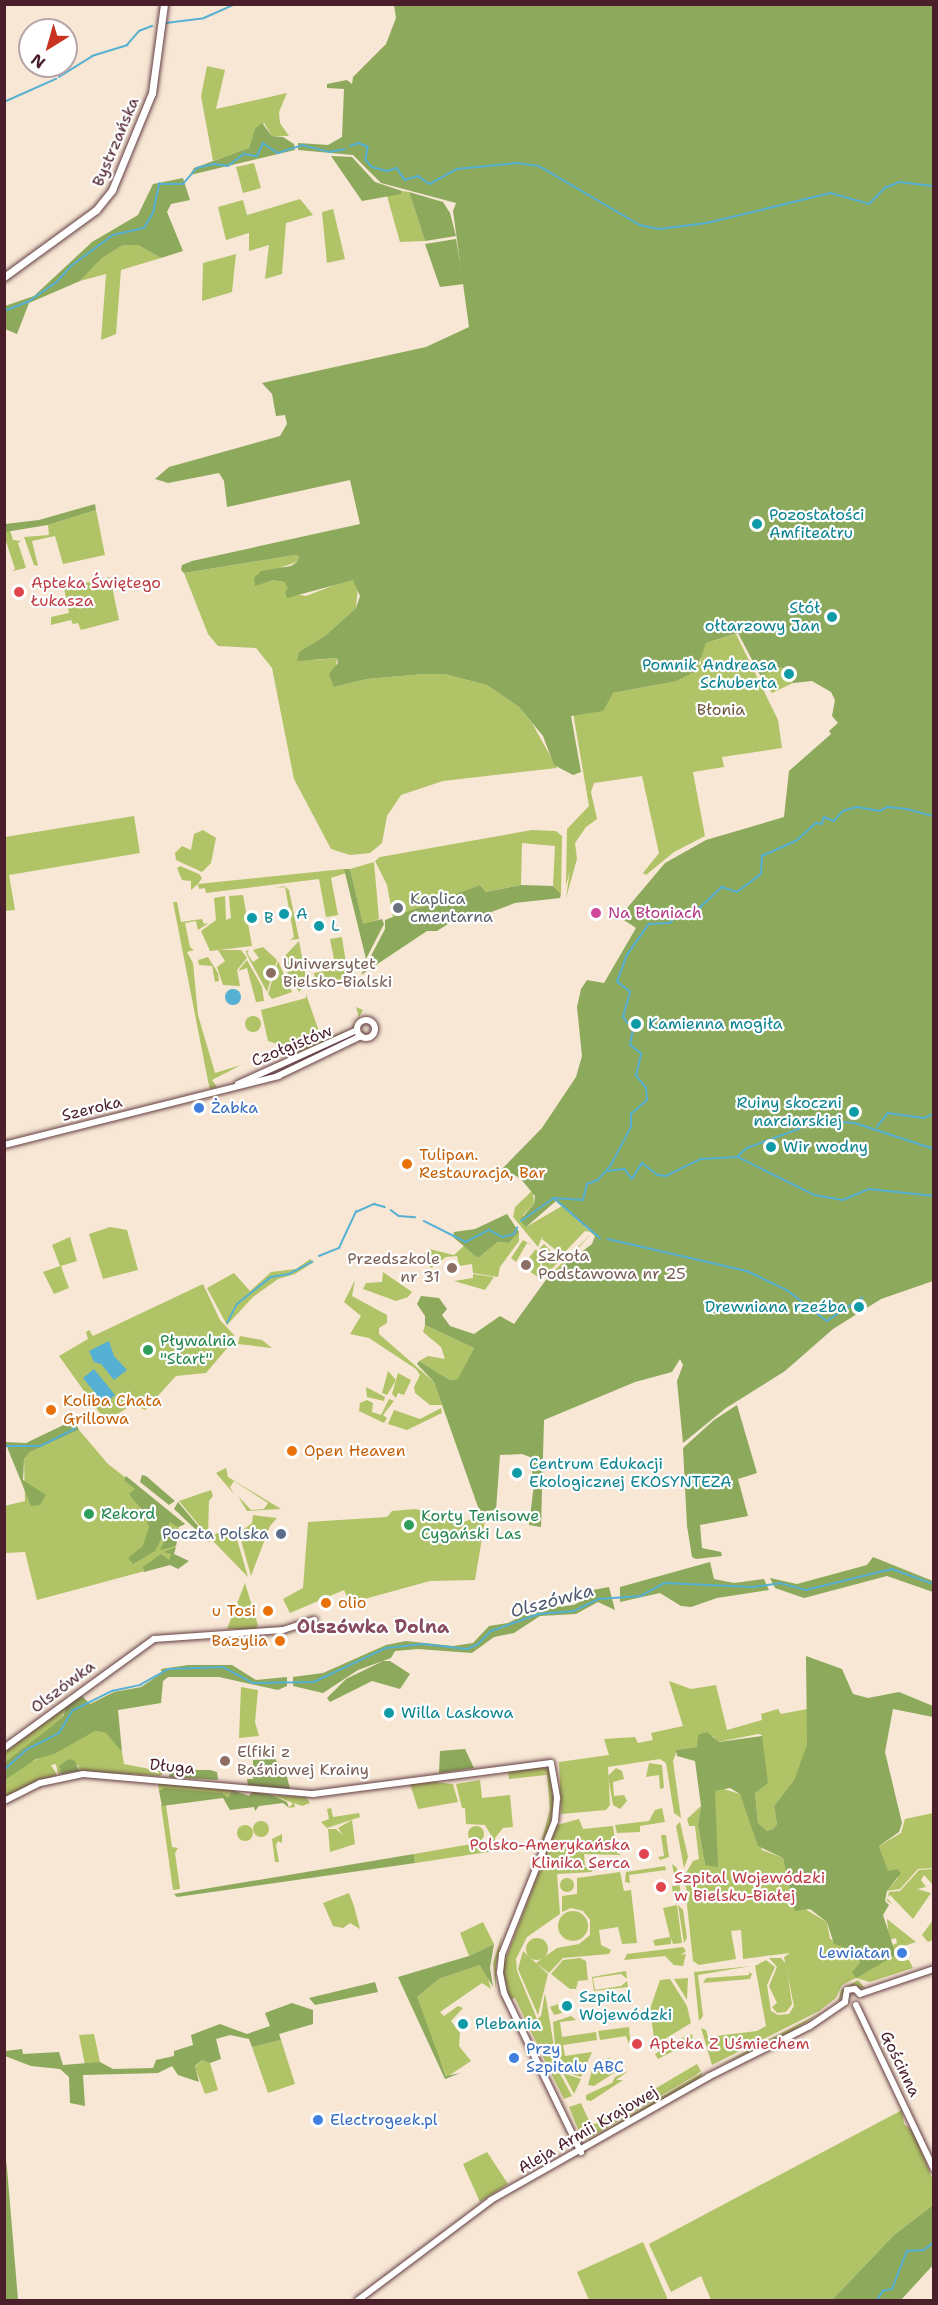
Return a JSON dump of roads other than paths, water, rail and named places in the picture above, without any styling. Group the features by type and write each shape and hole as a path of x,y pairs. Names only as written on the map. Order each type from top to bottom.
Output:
{"main road":[{"name":"Bystrzańska","path":"4,278 96,210 112,190 152,93 164,4"}],"street":[{"name":"Czołgistów","path":"185,1098 292,1071 359,1033 236,1085"},
{"name":"Szeroka","path":"4,1145 185,1098"},
{"name":"Olszówka","path":"4,1748 150,1640 174,1635 283,1630 314,1620"},
{"name":"Długa","path":"4,1801 40,1783 83,1774 313,1794 544,1762 554,1767 557,1798 555,1821 502,1954 500,1973 504,1993 576,2141"},
{"path":"845,2002 856,2005 860,1994 933,1969"},
{"name":"Aleja Armii Krajowej","path":"358,2301 491,2200 581,2152 714,2074 810,2026 845,2002 847,1990 855,1989 860,1994"},
{"name":"Gościnna","path":"856,2005 933,2169"},
{"path":"576,2141 581,2152"},
{"path":"570,2158 576,2141"}],"water":[{"path":"233,989 239,991 241,997 239,1003 233,1005 227,1003 225,997 227,991"},
{"path":"109,1341 114,1356 127,1370 114,1380 101,1364 94,1362 89,1351"},
{"path":"94,1369 115,1395 104,1404 83,1378"}],"waterway":[{"path":"166,23 204,18 236,4"},
{"path":"78,65 92,56 127,45 139,31 152,26"},
{"path":"4,102 56,79"},
{"path":"4,311 28,302 57,282 71,266 113,235 144,228 153,213 159,184 183,184 197,168 215,164 228,166 244,154 257,156 263,143 278,153 302,145 330,152 345,149"},
{"path":"350,146 359,143 368,147 366,160 372,167 387,171 397,168 405,180 418,176 430,184 457,169 517,163 539,166 640,225 659,229 707,223 831,193 869,204 885,188 900,182 934,186"},
{"path":"521,1221 554,1198 583,1200 587,1184 598,1180 611,1165 631,1127 631,1114 647,1100 646,1088 636,1076 641,1054 630,1045 633,1030 623,1017 630,992 617,982 627,955 649,924 670,923 677,915 693,914 722,887 737,892 761,874 762,856 796,841 816,823 822,824 824,817 834,821 843,811 857,807 880,811 888,807 907,809 934,816"},
{"path":"877,1127 888,1113 924,1118 934,1114"},
{"path":"738,1156 747,1148 799,1129 808,1119 855,1123 934,1149"},
{"path":"608,1171 625,1169 632,1179 642,1163 658,1175 666,1176 701,1159 738,1157 815,1195 843,1200 869,1189 934,1196"},
{"path":"554,1198 600,1238"},
{"path":"319,1256 339,1248 356,1212 374,1204 385,1207"},
{"path":"391,1210 399,1216 415,1217"},
{"path":"424,1221 466,1242 489,1230 503,1237 514,1234 517,1228"},
{"path":"608,1239 747,1271 787,1290 827,1321 862,1298"},
{"path":"227,1323 237,1304 271,1277 289,1274 312,1262"},
{"path":"4,1446 41,1446 75,1429"},
{"name":"Olszówka","path":"4,1770 26,1750 59,1733 72,1711 112,1691 140,1685 169,1669 223,1667 253,1683 314,1682 386,1648 423,1644 467,1649 477,1645 491,1631 539,1614 574,1611 599,1599 641,1596 664,1583 753,1587 780,1583 806,1590 892,1569 934,1584"},
{"path":"877,2300 883,2291 892,2289 907,2251 924,2250 934,2242"}],"place":[{"name":"Pozostałości Amfiteatru","path":"757,524"},
{"name":"Apteka Świętego Łukasza","path":"19,592"},
{"name":"Stół ołtarzowy Jan","path":"832,617"},
{"name":"Pomnik Andreasa Schuberta","path":"789,674"},
{"name":"Kaplica cmentarna","path":"398,908"},
{"name":"Na Błoniach","path":"596,913"},
{"name":"A","path":"284,914"},
{"name":"B","path":"252,918"},
{"name":"L","path":"319,926"},
{"name":"Uniwersytet Bielsko-Bialski","path":"271,973"},
{"name":"Kamienna mogiła","path":"636,1024"},
{"name":"Żabka","path":"199,1108"},
{"name":"Ruiny skoczni narciarskiej","path":"854,1112"},
{"name":"Wir wodny","path":"771,1147"},
{"name":"Tulipan. Restauracja, Bar","path":"407,1164"},
{"name":"Szkoła Podstawowa nr 25","path":"526,1265"},
{"name":"Przedszkole nr 31","path":"452,1268"},
{"name":"Drewniana rzeźba","path":"859,1307"},
{"name":"Pływalnia \"Start\"","path":"148,1350"},
{"name":"Koliba Chata Grillowa","path":"51,1410"},
{"name":"Open Heaven","path":"292,1451"},
{"name":"Centrum Edukacji Ekologicznej EKOSYNTEZA","path":"517,1473"},
{"name":"Rekord","path":"89,1514"},
{"name":"Korty Tenisowe Cygański Las","path":"409,1525"},
{"name":"Poczta Polska","path":"281,1534"},
{"name":"olio","path":"326,1603"},
{"name":"u Tosi","path":"268,1611"},
{"name":"Bazylia","path":"280,1641"},
{"name":"Willa Laskowa","path":"389,1713"},
{"name":"Elfiki z Baśniowej Krainy","path":"225,1761"},
{"name":"Polsko-Amerykańska Klinika Serca","path":"644,1854"},
{"name":"Szpital Wojewódzki w Bielsku-Białej","path":"661,1887"},
{"name":"Lewiatan","path":"902,1953"},
{"name":"Szpital Wojewódzki","path":"567,2006"},
{"name":"Plebania","path":"463,2024"},
{"name":"Apteka Z Uśmiechem","path":"637,2044"},
{"name":"Przy Szpitalu ABC","path":"514,2058"},
{"name":"Electrogeek.pl","path":"318,2120"}],"district":[{"name":"Olszówka Dolna","path":"373,1627"}],"park label":[{"name":"Błonia","path":"721,710"}]}
